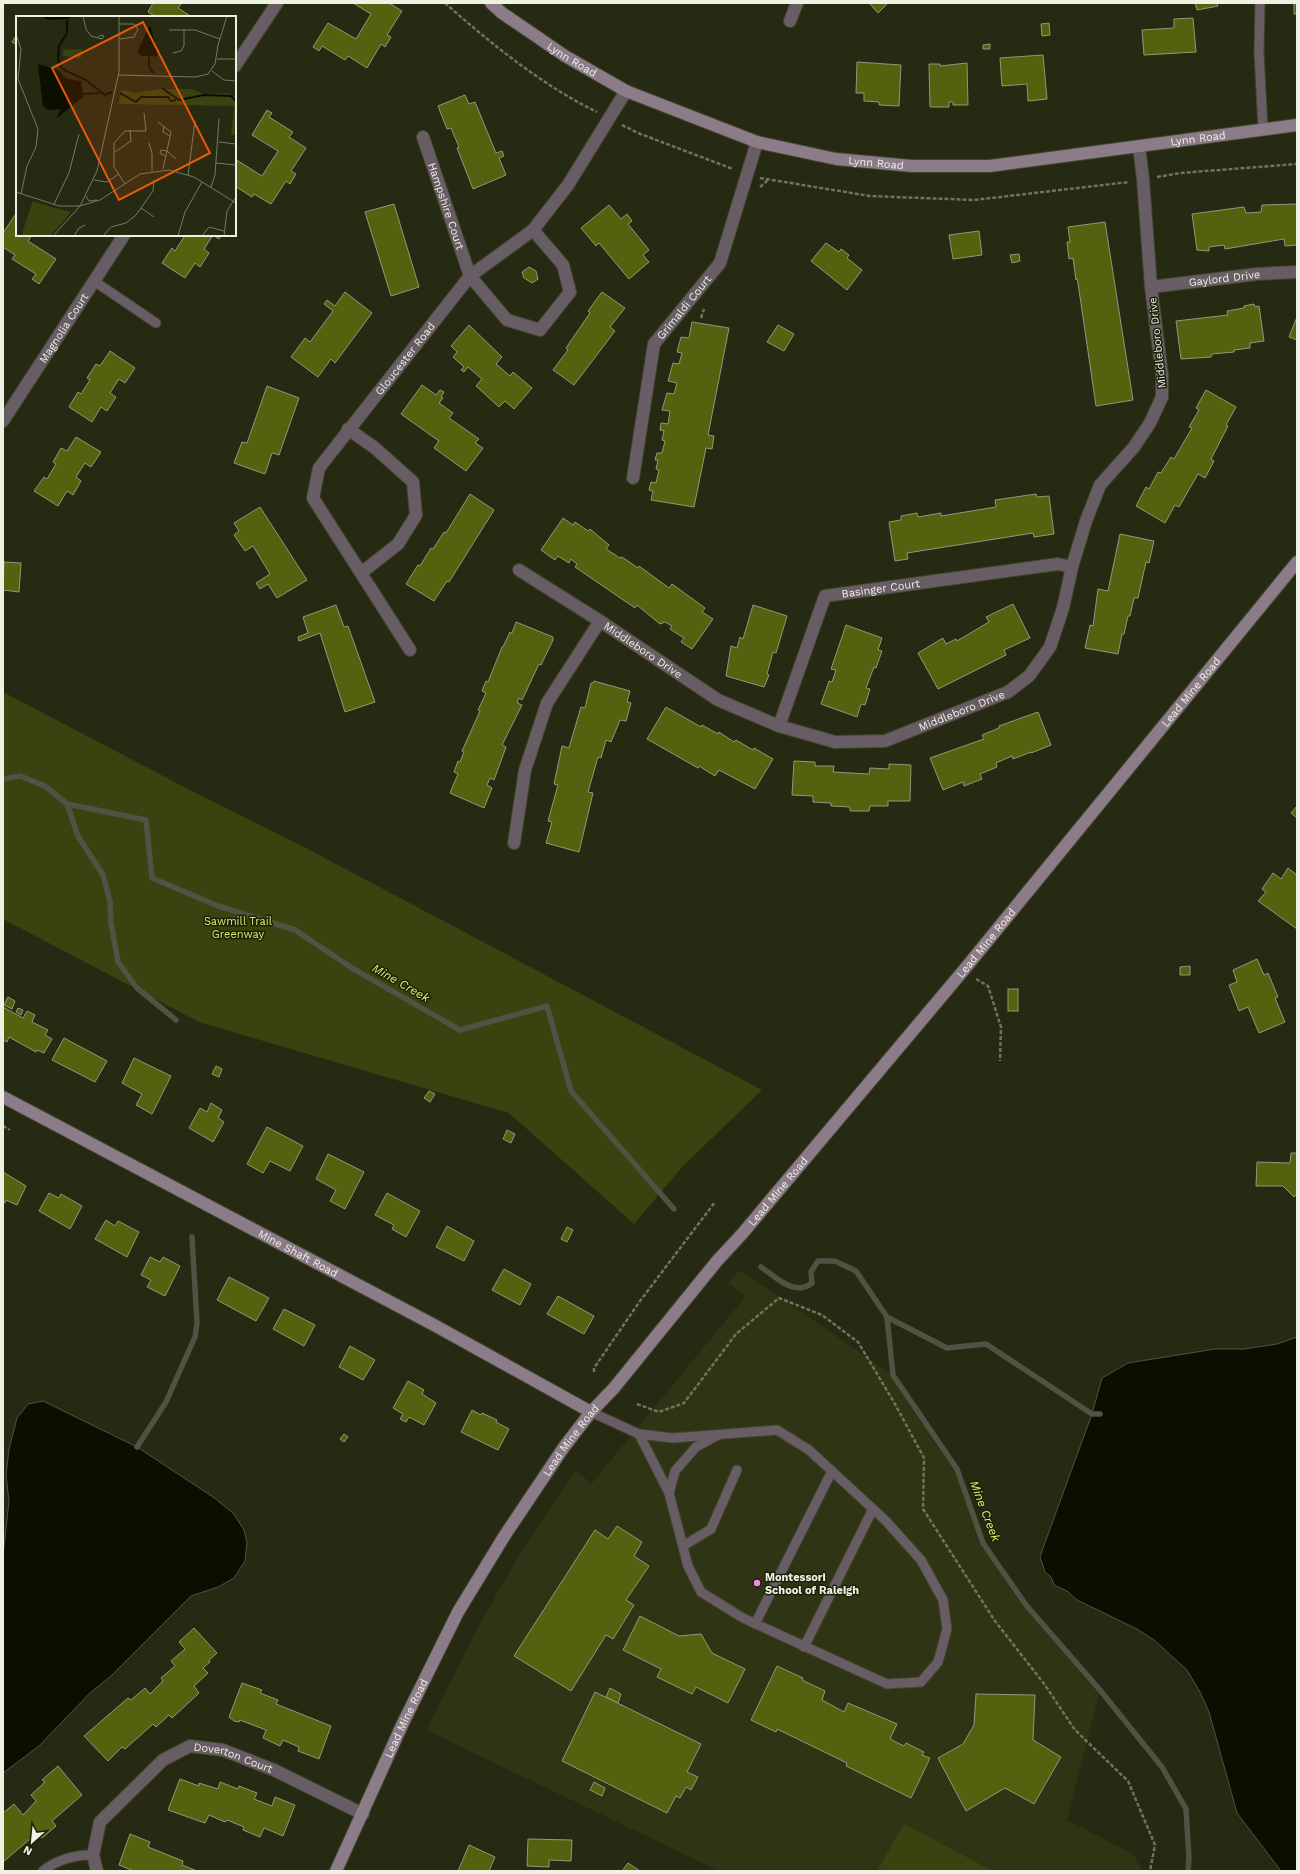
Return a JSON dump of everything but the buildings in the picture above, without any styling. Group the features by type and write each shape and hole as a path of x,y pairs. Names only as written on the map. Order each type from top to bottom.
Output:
{"main road":[{"name":"Lynn Road","path":"491,3 502,13 565,56 626,90 757,142 836,159 912,166 990,166 1297,125"},
{"name":"Lead Mine Road","path":"336,1871 403,1723 458,1612 505,1535 564,1447 591,1412 614,1388 717,1261 742,1234 964,971 1297,562"},
{"name":"Mine Shaft Road","path":"3,1097 434,1325 591,1412"}],"street":[{"path":"236,65 278,3"},
{"path":"790,21 797,3"},
{"name":"Gloucester Road","path":"410,650 313,498 319,468 348,429 470,276 533,230 568,185 626,90"},
{"name":"Hampshire Court","path":"423,137 470,276"},
{"name":"Grimaldi Court","path":"633,478 654,344 720,263 757,142"},
{"name":"Middleboro Drive","path":"514,843 524,770 547,703 600,621 718,700 779,726 835,742 885,741 1008,692 1030,676 1050,647 1064,608 1072,567 1086,521 1100,485 1134,446 1150,423 1162,398 1162,375 1151,287 1139,147"},
{"path":"470,276 507,320 540,330 570,292 563,264 533,230"},
{"name":"Magnolia Court","path":"3,421 123,236"},
{"name":"Gaylord Drive","path":"1151,287 1264,274 1297,272"},
{"path":"348,429 375,448 413,482 414,489 416,515 398,544 361,573"},
{"name":"Basinger Court","path":"779,726 825,596 1058,564 1072,567"},
{"path":"519,570 600,621"},
{"name":"Doverton Court","path":"97,1871 93,1855 100,1822 162,1760 190,1746 223,1750 274,1770 363,1814"}],"lane":[{"path":"1260,3 1259,53 1263,129"},
{"path":"94,281 156,322"},
{"path":"591,1412 639,1434 673,1438 777,1430 809,1450 873,1509 921,1560 943,1600 947,1629 938,1662 921,1682 887,1684 755,1624 701,1592 688,1566 669,1493 639,1434"},
{"path":"669,1493 675,1471 696,1447 721,1434"},
{"path":"683,1546 711,1529 737,1470"},
{"path":"755,1624 832,1472"},
{"path":"804,1647 873,1509"},
{"path":"43,1871 50,1866 82,1854 93,1855"}],"path":[{"path":"445,3 510,56 581,104"},
{"path":"638,133 729,168"},
{"path":"1180,173 1297,164"},
{"path":"768,180 778,180 870,196 974,200 1107,185"},
{"path":"964,971 988,986 1001,1027 1000,1061"},
{"path":"3,1126 10,1130"},
{"path":"594,1372 594,1368 640,1301 715,1202"},
{"path":"638,1404 659,1412 684,1404 736,1334 779,1298 822,1315 858,1342 895,1404 924,1458 923,1508 995,1621 1045,1685 1075,1730 1128,1781 1154,1845 1150,1871"}],"shaded area":[{"name":"Montessori School of Raleigh","path":"740,1270 893,1375 957,1469 983,1543 1026,1605 1100,1690 1067,1820 1133,1854 1142,1871 719,1871 426,1730 477,1629 515,1562 575,1471 592,1483 746,1296 728,1283"},
{"path":"1297,1337 1297,1871 1281,1871 1237,1813 1209,1712 1200,1692 1187,1670 1154,1640 1137,1629 1077,1600 1067,1591 1054,1585 1051,1577 1045,1572 1040,1557 1092,1414 1102,1378 1128,1363 1215,1349 1244,1349 1277,1344"},
{"path":"43,1401 137,1447 213,1497 233,1513 244,1530 247,1543 245,1561 234,1578 218,1587 191,1596 111,1676 90,1693 39,1746 3,1773 3,1556 9,1501 6,1475 9,1449 17,1418 28,1404"}],"green space":[{"name":"Sawmill Trail Greenway","path":"3,692 190,790 302,846 762,1090 683,1166 634,1224 509,1113 199,1022 3,919"},
{"path":"904,1824 993,1871 877,1871"}],"waterway":[{"path":"3,779 20,776 45,786 67,804 78,836 103,875 110,901 111,923 118,962 137,988 176,1020"},
{"name":"Mine Creek","path":"67,804 146,820 152,878 218,906 295,930 352,968 460,1030 547,1006 571,1091 674,1209"},
{"path":"137,1447 166,1402 195,1337 197,1323 192,1237"},
{"name":"Mine Creek","path":"761,1267 785,1284 799,1288 805,1287 812,1283 811,1272 818,1261 835,1261 856,1271 887,1317 893,1375 957,1469 983,1543 1026,1605 1100,1690 1162,1767 1186,1809 1189,1858 1188,1871"},
{"path":"887,1317 947,1348 986,1344 1092,1414 1100,1414"}],"place":[{"name":"Montessori School of Raleigh","path":"757,1583"}]}
